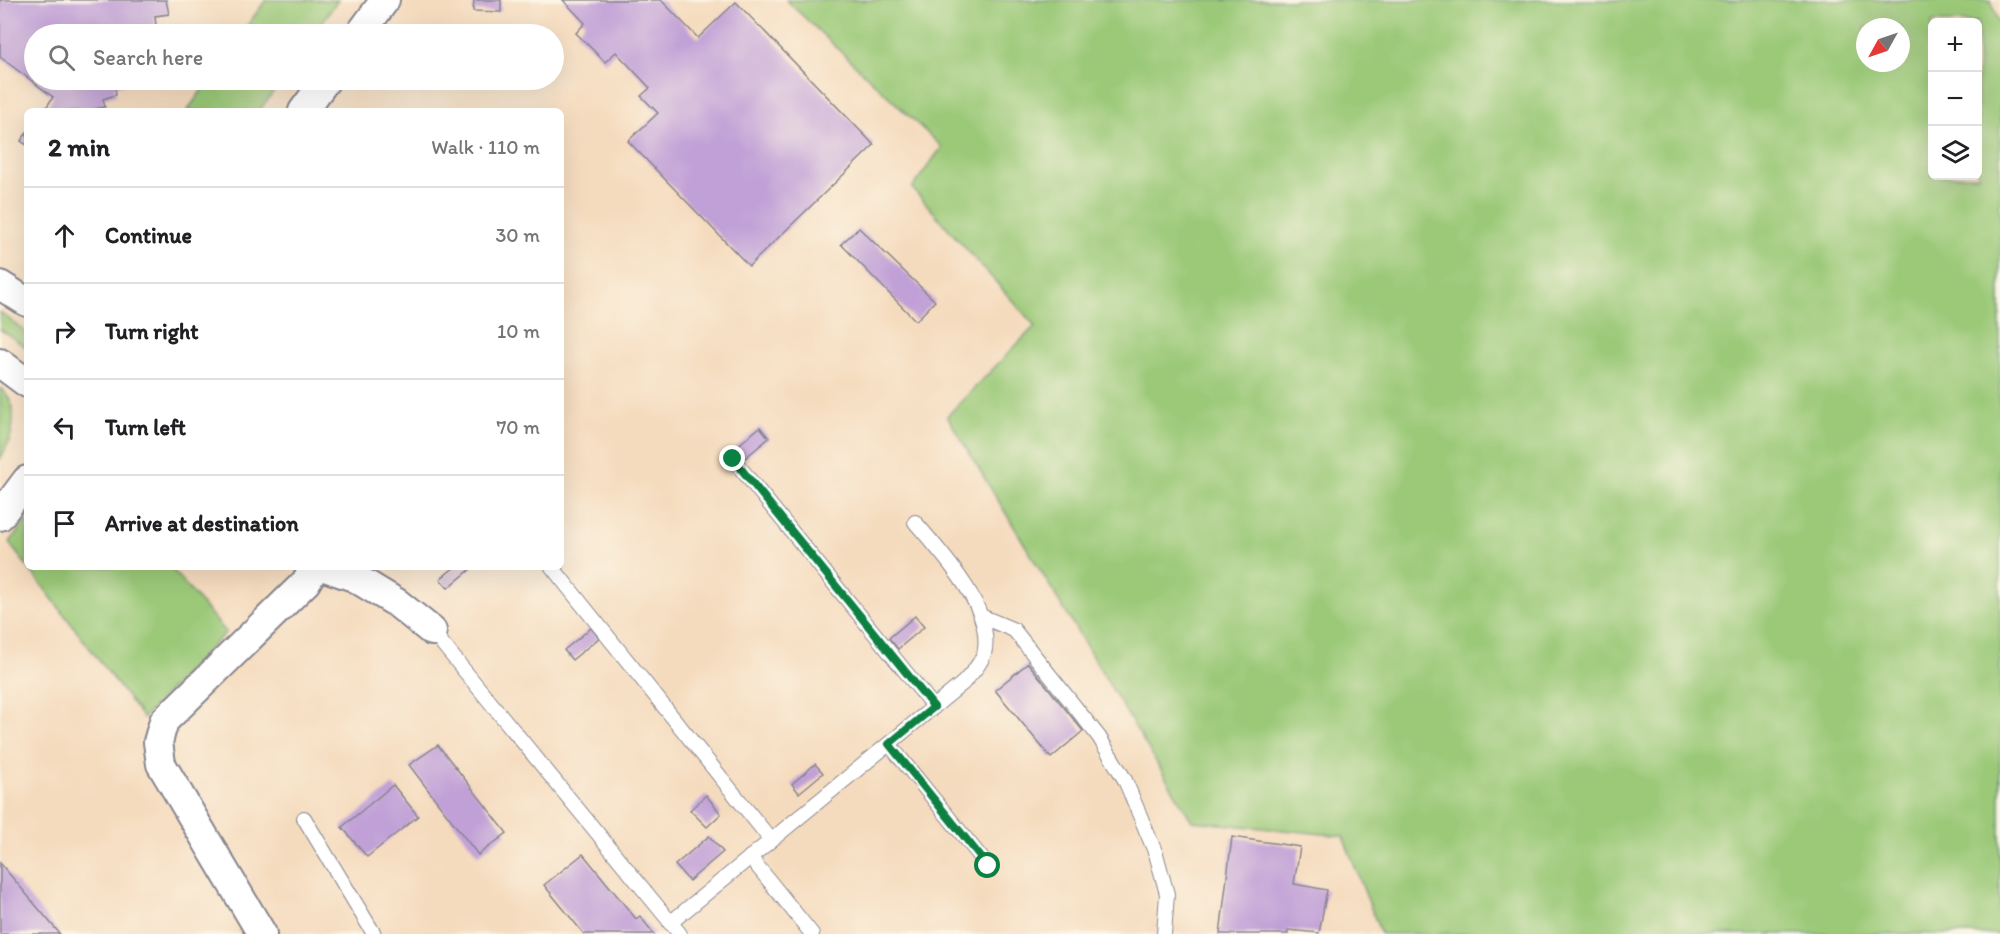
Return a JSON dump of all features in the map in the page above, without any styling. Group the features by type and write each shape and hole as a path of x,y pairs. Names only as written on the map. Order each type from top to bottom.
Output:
{"street":[{"path":"367,24 385,0"},
{"path":"305,108 319,90"},
{"path":"0,285 24,300"},
{"path":"0,363 24,381"},
{"path":"0,516 24,484"},
{"path":"262,934 161,764 158,742 164,721 306,582 313,570"},
{"path":"334,570 354,577 397,603 432,631"}],"lane":[{"path":"733,459 934,707"},
{"path":"670,923 963,683 977,666 985,650 983,617 956,571 915,522"},
{"path":"554,570 771,840"},
{"path":"983,617 1014,630 1094,730 1125,780 1156,854 1167,894 1164,934"},
{"path":"432,631 680,934"},
{"path":"889,744 988,866"},
{"path":"304,818 374,934"},
{"path":"750,857 812,934"}],"green space":[{"path":"266,0 338,0 321,24 248,24"},
{"path":"786,0 1991,0 2000,27 2000,934 1381,934 1343,836 1192,821 947,416 1035,326 912,188 942,147"},
{"path":"202,90 275,90 261,108 189,108"},
{"path":"0,312 24,331 24,346 0,329"},
{"path":"0,388 11,403 13,422 9,442 0,459"},
{"path":"24,524 24,562 9,543"},
{"path":"30,570 173,570 226,632 143,718"}],"building":[{"path":"0,0 166,0 169,14 155,16 156,24 24,24 24,75 0,57"},
{"path":"474,0 501,0 501,12 473,11"},
{"path":"563,0 661,0 698,38 736,2 874,145 749,266 628,141 658,113 641,96 650,88 616,52 605,62 576,33 585,23"},
{"path":"44,90 115,90 116,95 103,99 105,107 46,108 53,97"},
{"path":"859,228 935,301 916,321 841,244"},
{"path":"760,427 769,438 745,458 736,447"},
{"path":"451,570 470,570 448,588 440,579"},
{"path":"915,616 924,627 898,649 889,638"},
{"path":"591,628 599,638 572,660 564,650"},
{"path":"1028,663 1083,731 1051,758 995,690"},
{"path":"438,745 507,833 478,855 409,765"},
{"path":"815,764 823,773 799,793 792,784"},
{"path":"393,785 418,816 367,857 342,827"},
{"path":"706,795 721,814 707,827 690,810"},
{"path":"709,836 723,852 689,881 675,865"},
{"path":"1232,837 1300,847 1294,884 1327,890 1319,933 1288,930 1288,934 1220,934"},
{"path":"583,854 636,919 640,916 654,934 584,934 544,885"},
{"path":"0,863 60,934 0,934"}],"route":[{"path":"733,459 934,707 889,744 988,866"}]}
